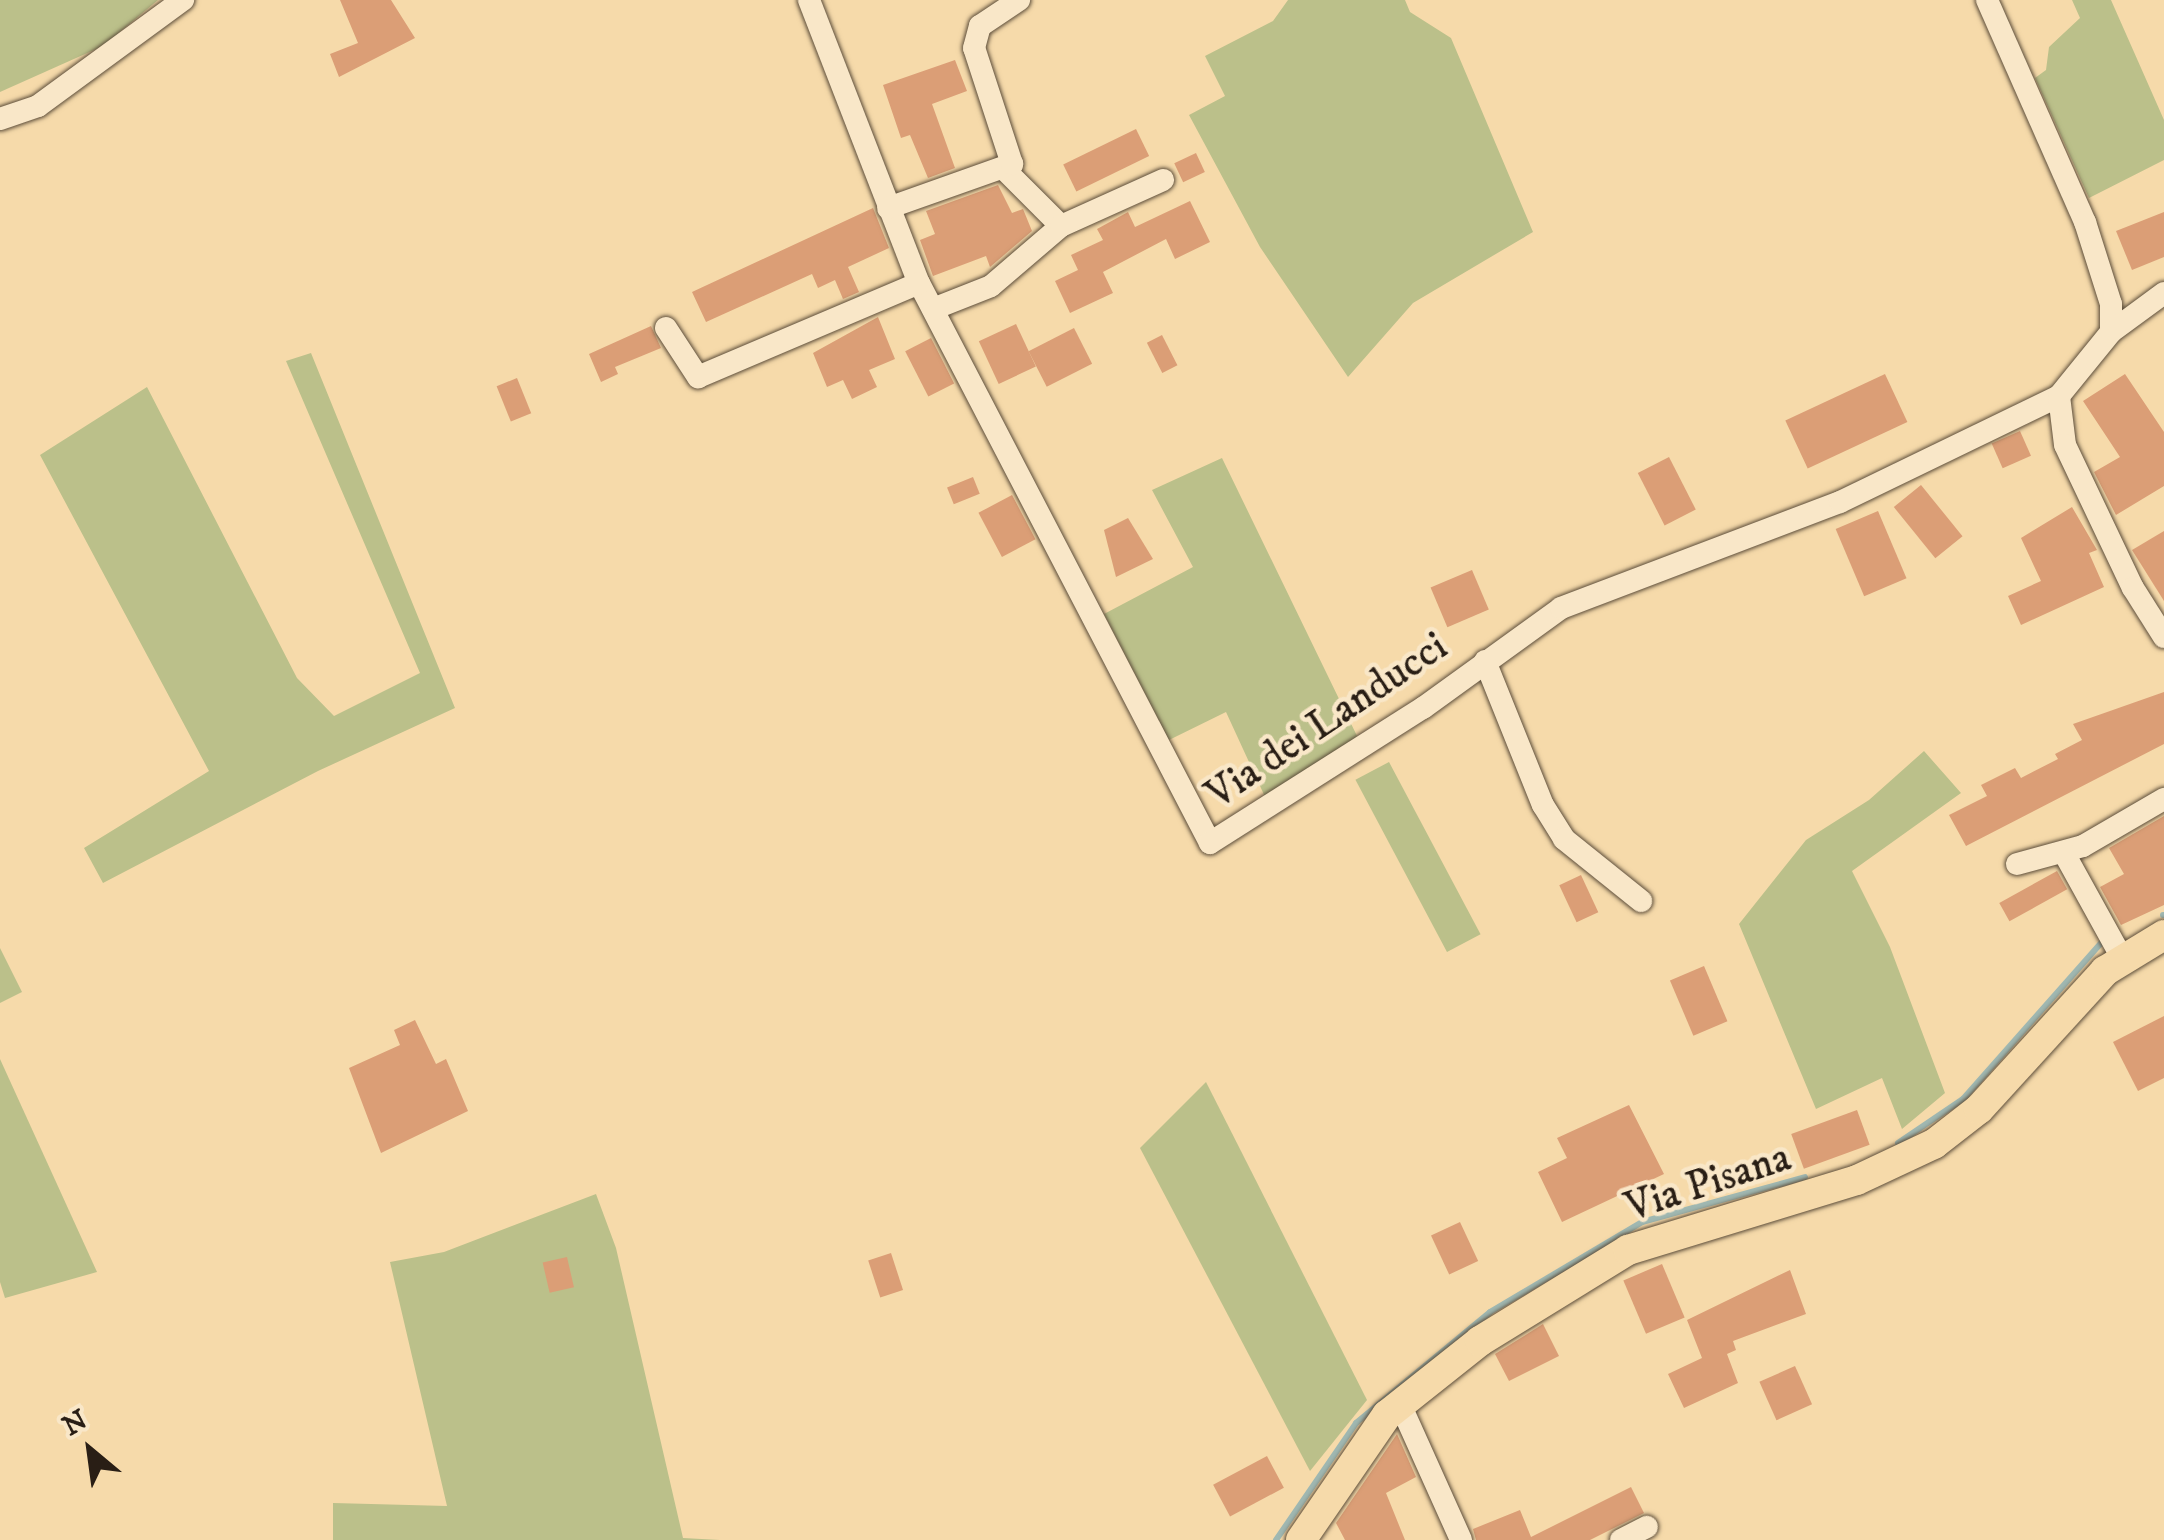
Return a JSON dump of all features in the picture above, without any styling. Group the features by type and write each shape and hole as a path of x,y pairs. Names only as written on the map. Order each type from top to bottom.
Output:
{"main road":[{"name":"Via Pisana","path":"1301,1540 1363,1442 1400,1404 1492,1334 1628,1250 1857,1180 1934,1144 1979,1108 2122,958 2164,935"}],"street":[{"path":"0,119 38,106 183,0"},
{"name":"Via dei Landucci","path":"809,0 919,283 1210,843 1561,608 1840,502 2059,396"},
{"path":"888,208 1005,170 1012,156 976,62 974,34 1019,0"},
{"path":"1988,0 2085,222 2111,304 2111,332"},
{"path":"1005,170 1060,226"},
{"path":"933,310 991,286 1060,226 1163,180"},
{"path":"666,328 698,377 919,283"},
{"path":"2164,293 2111,332 2059,396 2065,445 2086,494 2164,637"},
{"path":"1485,661 1543,805 1564,839 1642,901"},
{"path":"2017,864 2046,851 2064,853 2164,799"},
{"path":"2064,853 2122,958"},
{"path":"1400,1404 1461,1540"},
{"path":"1622,1540 1647,1527"}],"green space":[{"path":"0,0 158,0 103,46 0,92"},
{"path":"1288,0 1405,0 1410,12 1451,38 1533,232 1413,303 1348,377 1260,247 1189,115 1225,96 1205,56 1273,21"},
{"path":"2072,0 2111,0 2164,120 2164,160 2089,198 2035,78 2046,70 2049,47 2080,18"},
{"path":"311,353 455,708 318,771 103,883 84,848 209,771 40,455 147,387 297,678 334,716 420,673 286,361"},
{"path":"1222,458 1358,738 1266,799 1226,712 1169,740 1104,614 1193,567 1152,490"},
{"path":"1924,751 1961,793 1852,871 1890,947 1945,1093 1902,1129 1882,1078 1816,1109 1739,924 1806,840 1869,800"},
{"path":"1389,762 1481,934 1447,952 1355,780"},
{"path":"0,948 22,992 0,1003"},
{"path":"0,1059 97,1272 5,1298 0,1282"},
{"path":"1206,1082 1367,1400 1310,1471 1140,1148"},
{"path":"596,1194 616,1248 683,1538 720,1540 333,1540 333,1503 447,1506 390,1262 444,1252"}],"building":[{"path":"340,0 391,0 415,38 339,77 330,54 358,43"},
{"path":"955,60 967,91 932,104 955,168 928,178 910,135 901,138 883,85"},
{"path":"1136,129 1149,156 1076,191 1063,165"},
{"path":"1196,153 1205,172 1183,182 1174,163"},
{"path":"998,185 1012,213 1023,209 1032,231 990,267 986,256 933,276 920,240 935,234 926,211"},
{"path":"1190,201 1210,242 1175,259 1166,239 1103,272 1113,293 1070,313 1055,281 1078,270 1071,255 1103,240 1097,229 1128,212 1135,227"},
{"path":"873,208 889,248 848,267 859,292 843,299 835,280 818,288 812,274 706,322 692,292"},
{"path":"2164,212 2164,257 2132,270 2116,231"},
{"path":"878,317 895,359 869,370 877,387 852,399 843,380 827,387 813,353"},
{"path":"1016,324 1036,367 999,384 979,341"},
{"path":"651,326 661,348 615,367 618,374 601,382 589,354"},
{"path":"1074,328 1092,364 1047,387 1029,351"},
{"path":"1162,335 1177,365 1162,373 1147,343"},
{"path":"931,338 954,383 928,397 905,351"},
{"path":"1885,374 1907,422 1808,469 1785,420"},
{"path":"2125,374 2164,432 2164,486 2116,515 2094,472 2120,457 2083,401"},
{"path":"517,378 531,413 511,421 497,386"},
{"path":"2020,431 2031,456 2003,468 1992,444"},
{"path":"1669,457 1696,510 1665,525 1638,473"},
{"path":"973,477 980,494 954,504 947,487"},
{"path":"1921,485 1963,536 1935,558 1894,507"},
{"path":"1012,495 1035,539 1002,557 978,513"},
{"path":"2072,507 2097,550 2089,553 2104,587 2021,625 2008,596 2041,581 2021,538"},
{"path":"1878,511 1907,578 1864,596 1836,529"},
{"path":"1128,518 1153,559 1116,577 1104,530"},
{"path":"2164,531 2164,601 2132,550"},
{"path":"1472,570 1489,610 1447,627 1431,588"},
{"path":"2164,692 2164,744 1966,846 1949,815 1987,796 1981,785 2015,768 2021,778 2058,759 2055,754 2082,740 2073,724"},
{"path":"2164,816 2164,905 2121,925 2100,887 2124,874 2109,848"},
{"path":"2057,871 2067,889 2009,921 1999,903"},
{"path":"1581,875 1598,912 1577,922 1559,885"},
{"path":"1704,966 1727,1021 1693,1036 1670,980"},
{"path":"2164,1016 2164,1078 2138,1091 2113,1042"},
{"path":"415,1020 436,1064 446,1059 468,1111 381,1153 349,1068 400,1045 394,1030"},
{"path":"1629,1105 1664,1174 1562,1222 1538,1172 1567,1158 1557,1138"},
{"path":"1857,1110 1870,1145 1804,1169 1791,1134"},
{"path":"1460,1222 1478,1261 1449,1274 1431,1236"},
{"path":"891,1253 903,1290 880,1298 868,1260"},
{"path":"567,1257 574,1287 550,1293 543,1263"},
{"path":"1662,1264 1685,1317 1646,1334 1623,1280"},
{"path":"1790,1270 1806,1314 1733,1341 1736,1350 1727,1354 1738,1383 1684,1408 1668,1374 1702,1358 1687,1320"},
{"path":"1543,1324 1559,1356 1509,1381 1495,1354"},
{"path":"1795,1366 1812,1404 1776,1420 1759,1382"},
{"path":"1397,1434 1416,1477 1386,1493 1405,1540 1345,1540 1336,1523"},
{"path":"1267,1456 1284,1488 1230,1516 1213,1485"},
{"path":"1631,1487 1644,1513 1590,1540 1476,1540 1473,1529 1520,1510 1531,1537"}],"waterway":[{"path":"1898,1143 1963,1099 2103,941"},
{"path":"1276,1540 1356,1423 1490,1312 1642,1222 1805,1177"}]}
